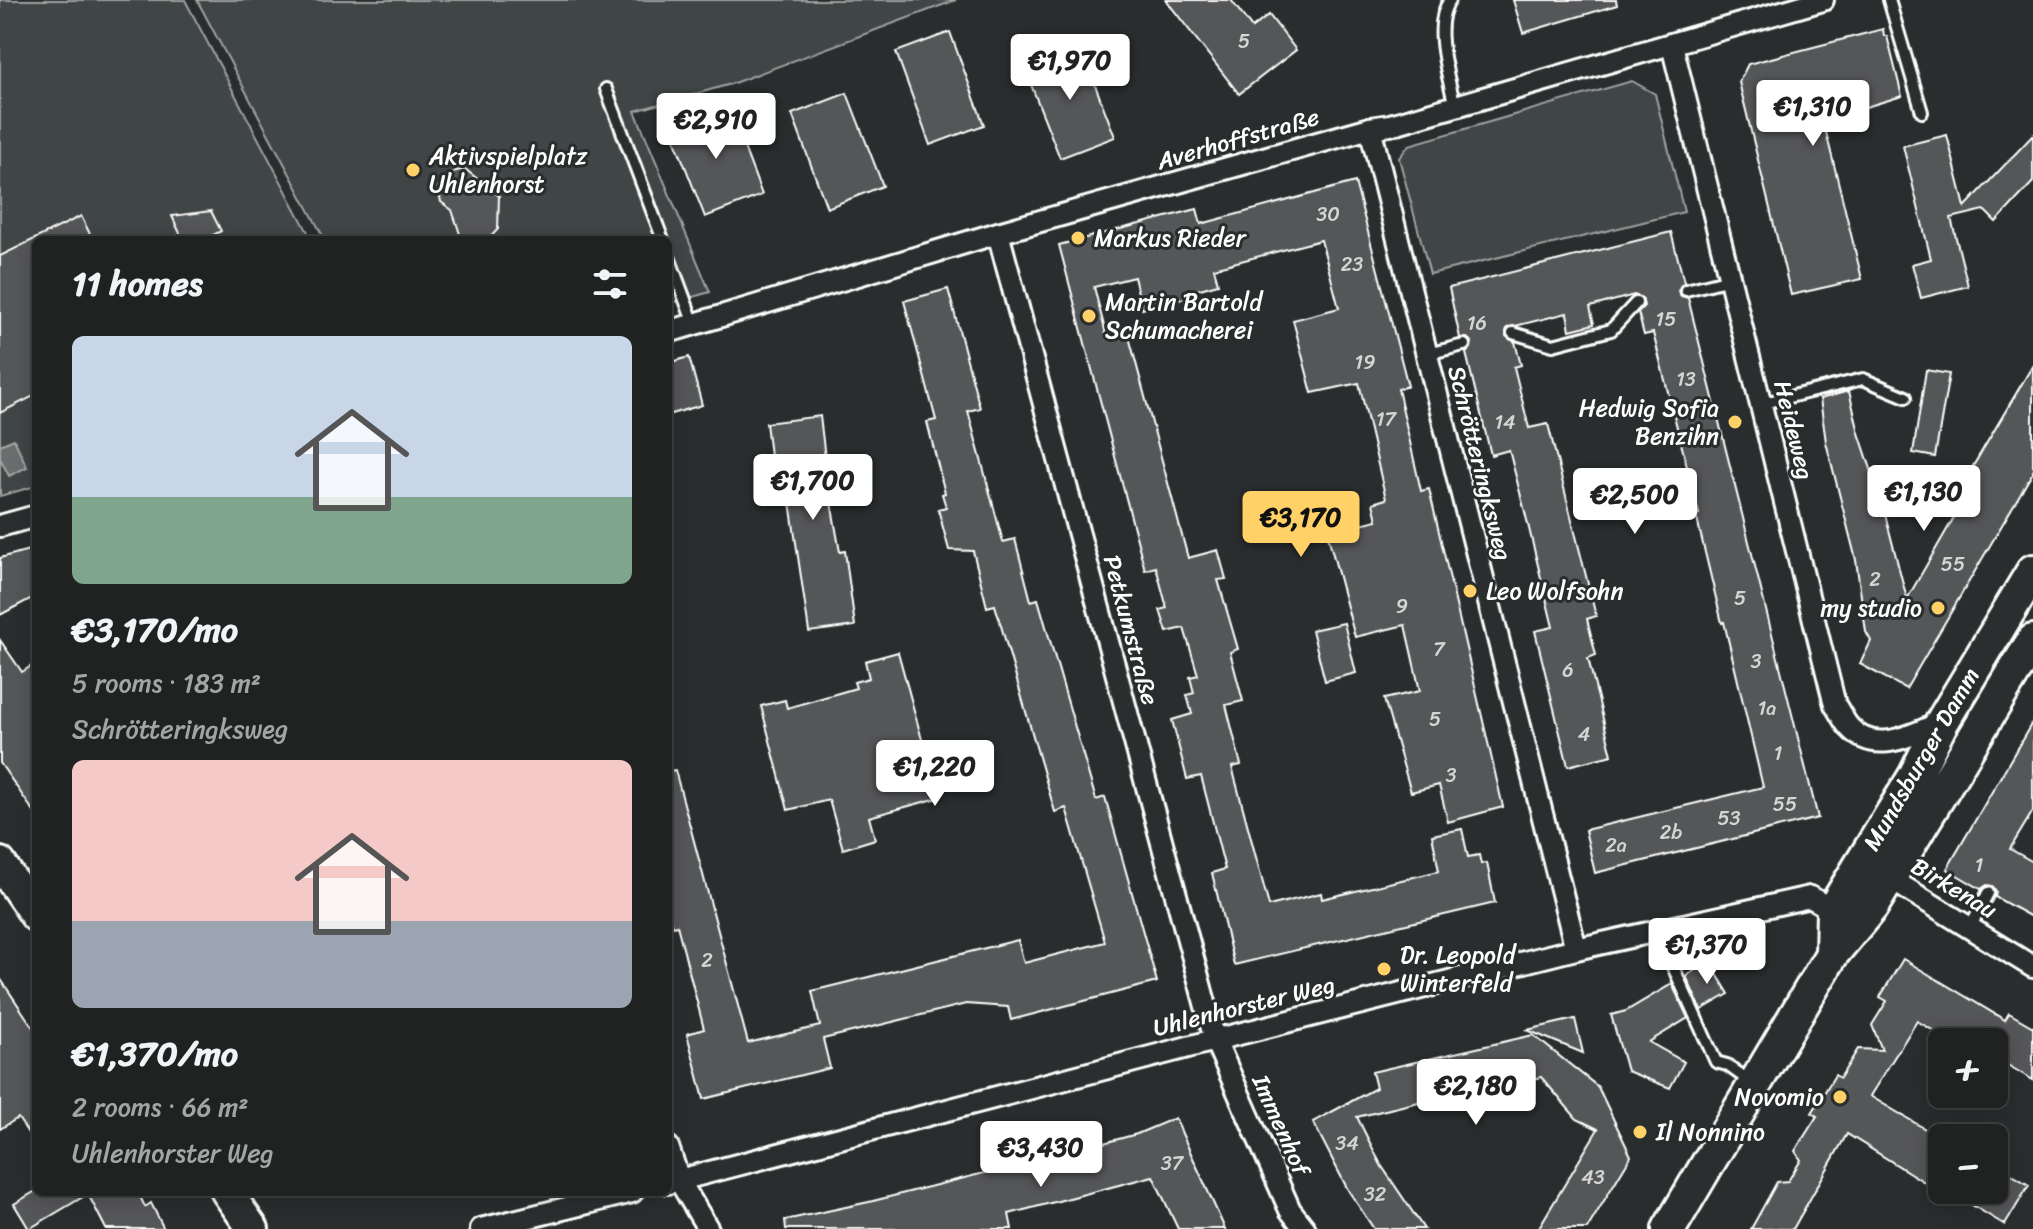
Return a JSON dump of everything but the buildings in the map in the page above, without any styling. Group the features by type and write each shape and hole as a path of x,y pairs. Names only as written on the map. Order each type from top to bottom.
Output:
{"main road":[{"name":"Mundsburger Damm","path":"1832,954 1833,910 1915,776 1942,722 2033,571"},
{"name":"Mundsburger Damm","path":"1669,1229 1832,954 1872,906 2033,641"}],"street":[{"name":"Averhoffstraße","path":"672,331 998,233 1455,107 1823,0"},
{"name":"Heideweg","path":"1672,45 1835,705 1850,729 1887,743 1942,722"},
{"name":"Schrötteringksweg","path":"1370,128 1576,949"},
{"name":"Petkumstraße","path":"998,233 1215,1040"},
{"path":"0,526 32,517"},
{"path":"0,863 32,910"},
{"name":"Birkenau","path":"1889,878 2033,967"},
{"name":"Uhlenhorster Weg","path":"674,1182 1576,949 1810,897 1833,910"},
{"name":"Immenhof","path":"1215,1040 1290,1210 1305,1229"},
{"path":"674,1182 708,1229"},
{"path":"230,1196 253,1229"},
{"path":"481,1229 616,1196"}],"lane":[{"path":"1450,0 1446,5 1441,36 1455,107"},
{"path":"1889,0 1922,112"},
{"path":"606,89 661,236"},
{"path":"672,265 694,324"},
{"path":"1686,290 1730,279"},
{"path":"1513,333 1553,345 1611,330 1636,303"},
{"path":"1427,354 1464,345"},
{"path":"1760,404 1863,379 1906,397"},
{"path":"1970,928 1988,893"},
{"path":"1662,931 1670,960 1716,1062 1727,1065 1754,1084"}],"shaded area":[{"path":"0,0 185,0 310,236 32,236 32,487 0,496"},
{"path":"197,0 956,0 731,84 635,111 710,292 672,303 672,236 323,236"},
{"path":"1632,81 1655,94 1684,212 1430,274 1399,158 1409,145"},
{"path":"14,439 27,467 9,476 0,458 0,445"}],"place":[{"name":"Aktivspielplatz Uhlenhorst","path":"413,170"},
{"name":"Markus Rieder","path":"1078,238"},
{"name":"Martin Bartold Schumacherei","path":"1089,316"},
{"name":"Hedwig Sofia Benzihn","path":"1735,422"},
{"name":"Leo Wolfsohn","path":"1470,591"},
{"name":"my studio","path":"1938,608"},
{"name":"Dr. Leopold Winterfeld","path":"1384,969"},
{"name":"Novomio","path":"1840,1097"},
{"name":"Il Nonnino","path":"1640,1132"}]}
